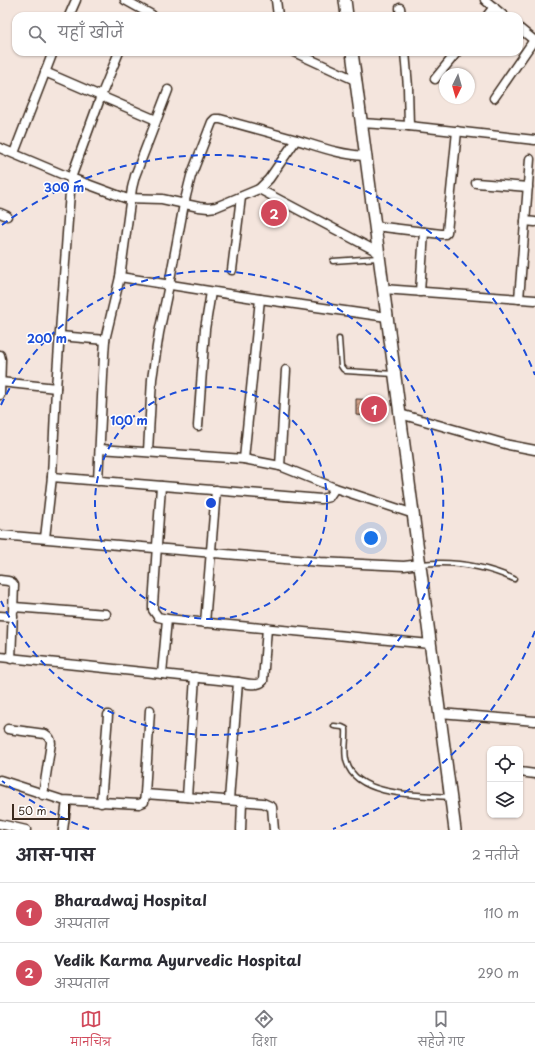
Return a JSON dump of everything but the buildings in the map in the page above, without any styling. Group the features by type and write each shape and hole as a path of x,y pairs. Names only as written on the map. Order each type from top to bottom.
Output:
{"main road":[{"path":"345,0 346,12"},
{"path":"352,56 455,830"}],"street":[{"path":"71,12 76,0"},
{"path":"125,0 147,12"},
{"path":"276,0 278,12"},
{"path":"485,0 500,12"},
{"path":"490,12 494,7"},
{"path":"494,98 534,40 523,31"},
{"path":"14,153 51,56"},
{"path":"45,538 52,477 56,388 71,178 101,96 118,56"},
{"path":"303,56 355,80"},
{"path":"405,56 409,126"},
{"path":"435,79 454,56"},
{"path":"45,72 156,120"},
{"path":"98,481 105,340 120,277 130,199 135,176 168,90"},
{"path":"148,451 152,378 159,333 184,204 193,169 209,126 215,120 220,120 336,152 365,156"},
{"path":"361,123 409,126 535,140"},
{"path":"375,226 444,234 448,228 457,131"},
{"path":"0,148 118,197 130,199 162,199 208,208 258,190 270,179 296,140"},
{"path":"519,299 530,159"},
{"path":"476,183 528,187"},
{"path":"258,190 378,255"},
{"path":"232,270 241,196"},
{"path":"525,221 535,222"},
{"path":"420,292 424,232"},
{"path":"120,277 211,292 387,316"},
{"path":"383,289 535,300"},
{"path":"198,426 205,329 211,292"},
{"path":"244,459 260,299"},
{"path":"60,336 105,340"},
{"path":"0,355 0,395"},
{"path":"280,466 286,370"},
{"path":"1,382 56,388"},
{"path":"400,414 509,445 535,450"},
{"path":"100,449 148,451 244,459 280,466 335,488 414,514"},
{"path":"52,477 321,499 329,497 335,488"},
{"path":"161,486 153,610 158,617 205,623 430,644"},
{"path":"205,623 216,490"},
{"path":"0,534 320,562 404,566 420,564"},
{"path":"0,580 12,582 14,585 11,658"},
{"path":"14,607 106,614"},
{"path":"0,616 13,617"},
{"path":"162,674 168,619"},
{"path":"0,657 257,684 263,681 264,677 267,628"},
{"path":"187,797 195,677"},
{"path":"229,800 238,682"},
{"path":"0,780 43,795 67,801 141,804 144,802 145,794 150,710"},
{"path":"440,713 535,721"},
{"path":"101,803 108,715"},
{"path":"8,729 46,734 51,739 43,795"},
{"path":"523,772 535,774"},
{"path":"145,794 263,803 272,807 274,830"},
{"path":"63,830 67,801"},
{"path":"241,830 242,801"},
{"path":"0,824 26,830"}],"lane":[{"path":"333,261 378,255"},
{"path":"339,339 341,366 346,371 395,374"},
{"path":"420,564 439,562 462,564 514,579"},
{"path":"334,726 346,729 346,762 355,777 363,783 397,793 451,798"}],"place":[{"name":"Vedik Karma Ayurvedic Hospital","path":"274,213"},
{"name":"Bharadwaj Hospital","path":"374,409"}]}
